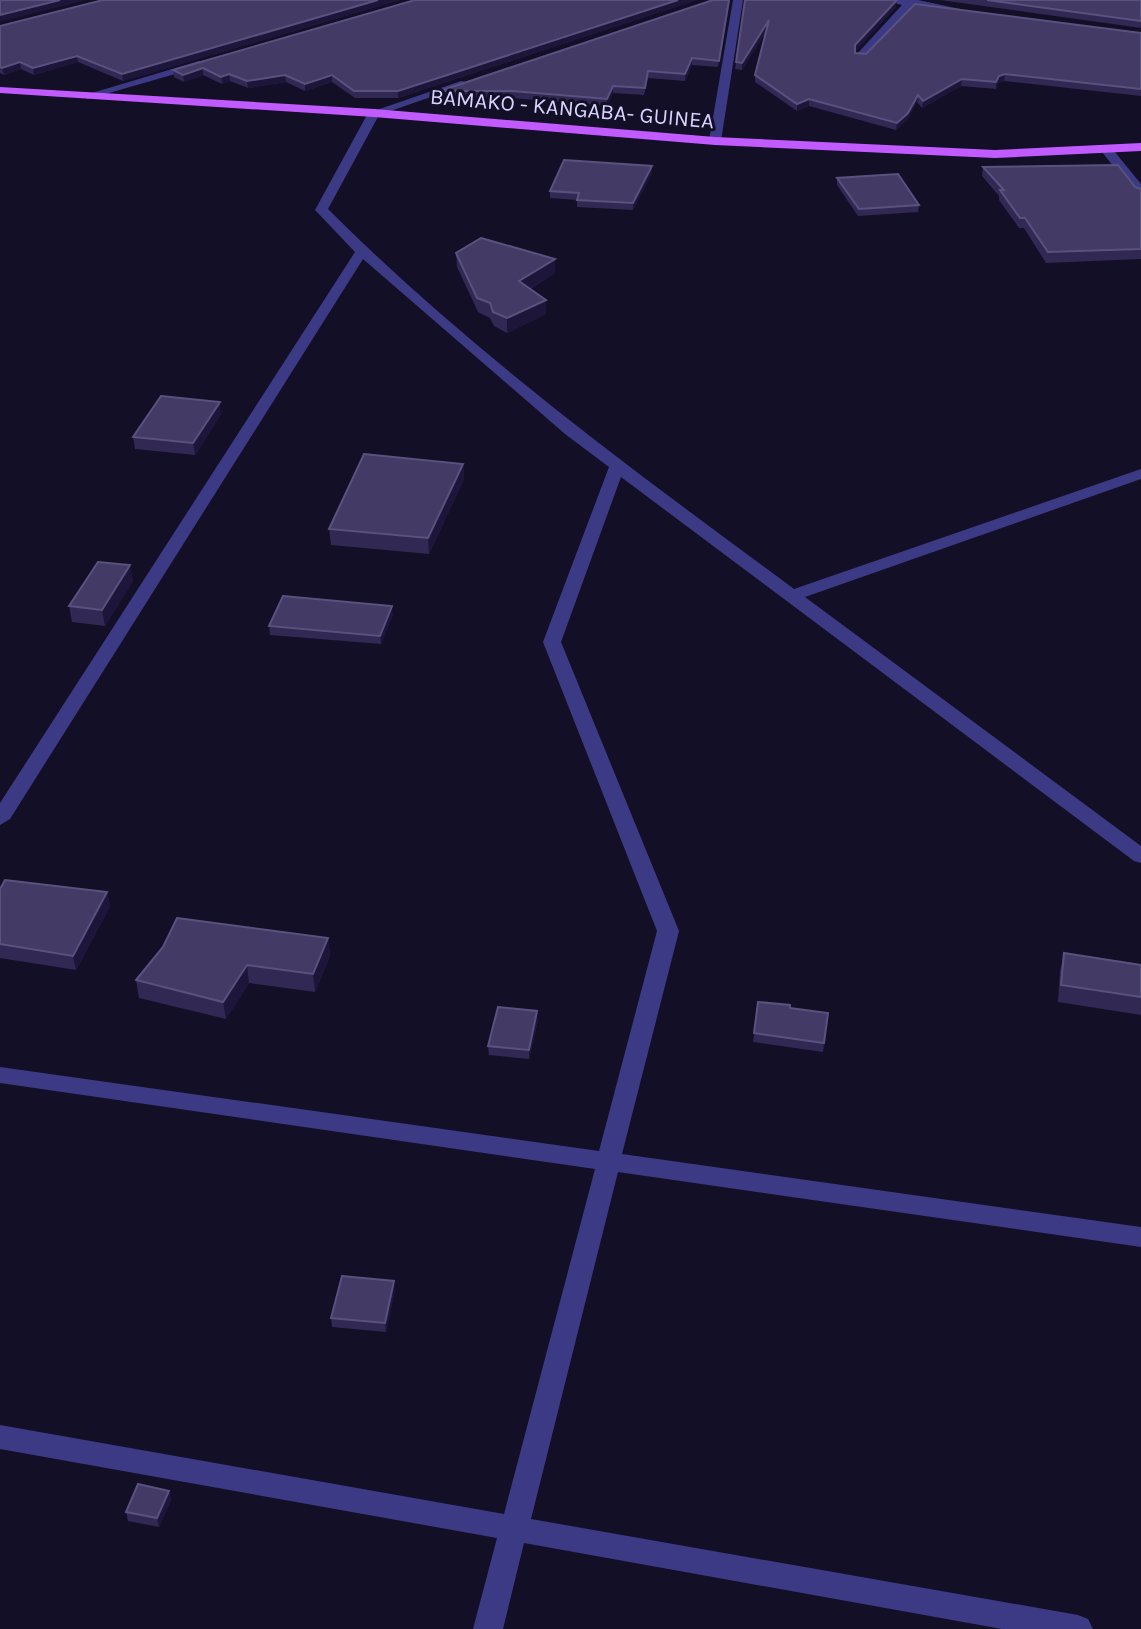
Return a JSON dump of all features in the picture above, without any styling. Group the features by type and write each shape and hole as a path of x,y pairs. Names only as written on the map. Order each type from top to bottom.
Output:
{"main road":[{"name":"BAMAKO - KANGABA- GUINEA","path":"0,90 374,113 715,141 995,154 1141,147"}],"street":[{"path":"715,141 738,0"},
{"path":"887,0 972,11"},
{"path":"861,56 912,2"},
{"path":"88,96 210,61"},
{"path":"479,78 374,113 321,210 362,251 570,431 1141,856"},
{"path":"1106,149 1141,192"},
{"path":"0,819 7,796 362,251"},
{"path":"488,1629 668,931 552,642 617,466"},
{"path":"792,596 1141,474"},
{"path":"0,1075 1141,1237"},
{"path":"0,1437 1078,1629"}],"building":[{"path":"0,0 60,0 0,15"},
{"path":"103,0 378,0 122,74 77,56 33,68 20,62 0,67 0,26"},
{"path":"415,0 678,0 398,91 354,91 332,75 305,84 285,75 247,81 229,74 221,77 203,68 183,75 173,70"},
{"path":"713,0 729,0 719,61 692,58 685,74 648,71 645,88 613,86 607,99 512,91 440,91"},
{"path":"745,0 897,0 855,45 855,53 866,54 915,4 1141,33 1141,89 1005,74 999,76 996,82 962,79 923,101 918,95 908,113 897,123 809,99 797,104 755,75 769,20 742,63 736,62"},
{"path":"987,0 1141,0 1141,21"},
{"path":"564,160 652,166 633,203 577,200 579,193 550,191"},
{"path":"1118,165 1135,187 1141,189 1141,249 1048,252 1025,218 1020,218 1000,190 1004,190 983,167"},
{"path":"898,174 919,205 859,209 837,178"},
{"path":"481,238 555,259 519,281 546,300 507,318 493,312 490,303 477,298 456,253"},
{"path":"161,396 220,402 193,443 133,437"},
{"path":"364,454 463,464 428,538 329,529"},
{"path":"98,562 130,565 102,610 69,606"},
{"path":"283,596 392,606 380,636 269,626"},
{"path":"5,880 107,892 73,956 0,944 0,889"},
{"path":"177,918 328,938 313,974 247,965 223,1002 136,980 163,947"},
{"path":"1064,953 1141,965 1141,997 1061,985"},
{"path":"758,1002 828,1013 824,1043 754,1033"},
{"path":"498,1007 537,1011 529,1050 488,1046"},
{"path":"342,1276 394,1281 385,1323 331,1318"},
{"path":"138,1484 169,1491 157,1518 126,1512"}]}
